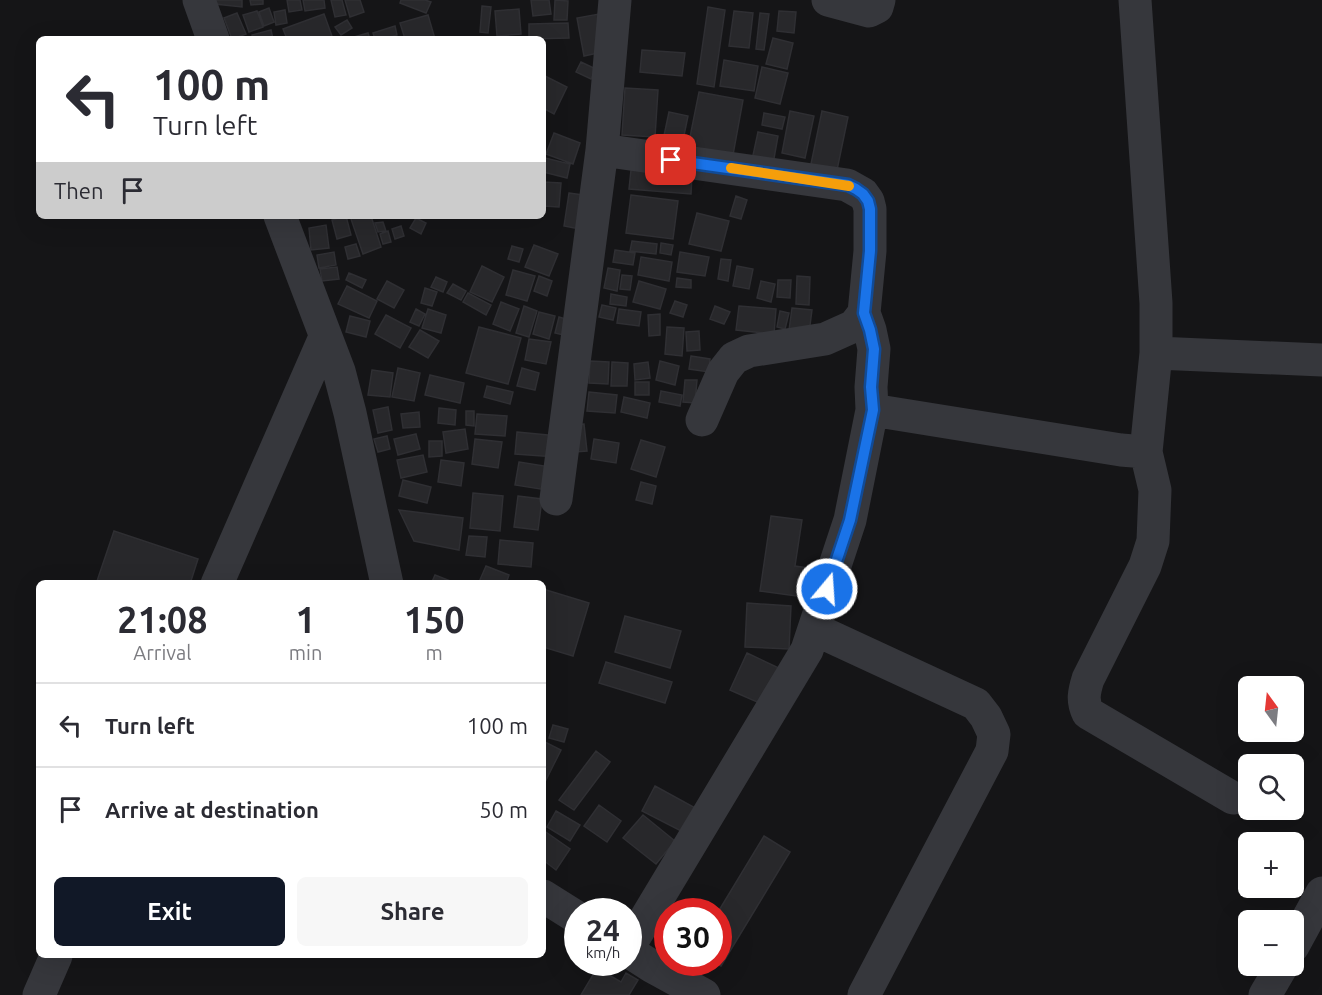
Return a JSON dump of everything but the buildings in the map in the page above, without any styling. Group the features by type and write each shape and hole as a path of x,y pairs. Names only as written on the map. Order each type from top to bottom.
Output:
{"street":[{"path":"199,0 212,36"},
{"path":"556,499 602,150 615,0"},
{"path":"828,0 869,11 877,7 879,0"},
{"path":"1135,0 1156,303 1156,353 1146,452 1155,490 1153,541 1145,566 1088,679 1084,695 1085,706 1089,713 1233,798"},
{"path":"602,150 848,185 863,194 870,209 870,251 864,313 874,349 871,387 873,410 850,520 807,650 642,927"},
{"path":"281,219 339,370 386,580"},
{"path":"702,420 723,372 734,358 749,351 825,339 854,326 864,313"},
{"path":"219,580 325,337"},
{"path":"1156,353 1322,360"},
{"path":"873,410 1121,450 1146,452"},
{"path":"814,629 976,704 986,717 994,734 992,751 864,995"},
{"path":"1304,926 1322,893"},
{"path":"546,898 564,909"},
{"path":"39,995 55,958"},
{"path":"642,960 704,995"}],"slow traffic":[{"path":"731,168 849,186"}],"route":[{"path":"671,160 848,185 863,194 868,201 870,251 864,313 874,349 871,387 873,410 850,520 827,589"}]}
